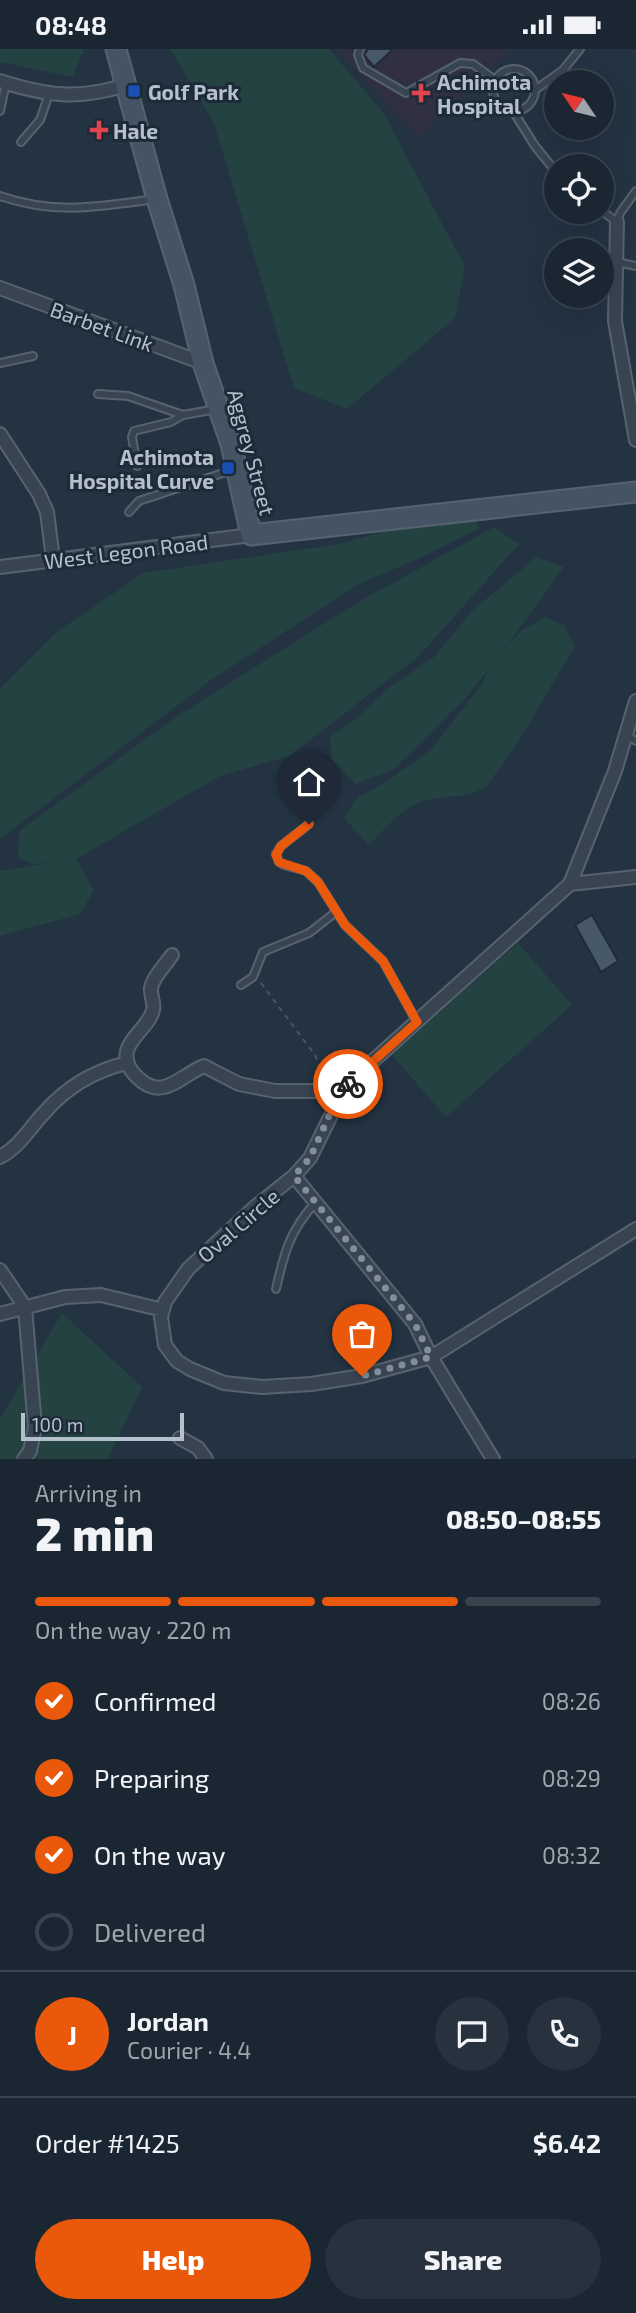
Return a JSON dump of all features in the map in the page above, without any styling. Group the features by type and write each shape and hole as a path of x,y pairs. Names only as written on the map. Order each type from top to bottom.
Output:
{"main road":[{"name":"Aggrey Street","path":"116,49 157,199 184,285 203,363 231,444 251,535 636,492"}],"street":[{"path":"3,82 49,94 82,96 103,93 126,85"},
{"path":"617,222 615,321 636,440"},
{"name":"Barbet Link","path":"0,288 203,363"},
{"path":"0,435 47,512 52,559"},
{"name":"West Legon Road","path":"0,567 251,535"},
{"name":"Oval Circle","path":"163,1310 174,1287 188,1269 255,1207 294,1176 310,1158 343,1091 371,1061 570,884 631,738 636,701"},
{"path":"570,884 636,877"},
{"path":"172,955 153,983 153,1009 126,1053 127,1063 141,1081 156,1088 175,1084 204,1066 239,1084 275,1091 343,1091"},
{"path":"0,1157 20,1142 45,1111 72,1087 102,1069 127,1063"},
{"path":"294,1176 415,1324 431,1357 493,1459"},
{"path":"0,1314 65,1297 101,1295 163,1310 161,1331 164,1345 177,1361 224,1383 262,1387 311,1384 362,1376 431,1357 636,1229"},
{"path":"0,1270 25,1307 35,1427 30,1451 24,1459"},
{"path":"180,1438 198,1448 206,1459"}],"lane":[{"path":"360,49 358,55 363,68 406,93 460,63 473,64 495,80"},
{"path":"536,90 533,79 524,71 514,68 503,72 495,80 493,90 495,100 502,108 513,111 524,109 532,101 536,90 563,70 580,49"},
{"path":"0,111 3,82"},
{"path":"21,142 40,120 49,94"},
{"path":"513,111 544,157"},
{"path":"614,220 617,222 620,213 636,191"},
{"path":"0,196 37,207 53,208 91,207 157,199"},
{"path":"615,262 636,266"},
{"path":"0,363 33,356"},
{"path":"98,394 128,396 183,415"},
{"path":"137,467 132,437 134,431 172,422 183,415 218,408"},
{"path":"129,512 139,501 237,469"},
{"path":"309,824 281,846 277,858 284,865 306,871 318,882 345,925 383,961 417,1022"},
{"path":"241,985 251,980 261,957 268,949 309,933 336,912"},
{"path":"276,1289 284,1252 291,1235 301,1218 316,1202"}],"path":[{"path":"255,974 315,1055 324,1072 328,1091"}],"shaded area":[{"name":"Achimota Hospital","path":"336,49 512,49 418,137"}],"green space":[{"path":"0,49 84,49 73,77 0,62"},
{"path":"170,49 329,49 384,114 465,267 455,318 347,409 294,388 214,123"},
{"path":"470,514 480,528 357,585 211,680 0,839 0,689 57,632 143,573 339,544 406,525"},
{"path":"494,527 519,544 418,657 289,756 220,776 76,859 94,890 80,914 0,936 0,871 52,862 33,864 18,858 19,831 176,717 355,604"},
{"path":"536,557 564,567 505,648 521,631 545,617 565,626 575,648 521,737 487,785 472,793 429,799 415,804 369,845 344,818 358,797 383,784 431,750 482,684 489,669 469,694 394,769 356,784 331,759 330,737 359,716 390,687 434,657 472,611"},
{"path":"518,943 572,1005 446,1117 392,1055"},
{"path":"62,1313 142,1387 108,1459 0,1459 0,1419"}],"building":[{"path":"368,49 393,49 374,67 364,55"},
{"path":"592,915 618,961 601,972 575,925"}],"way so far":[{"path":"348,1084 332,1109 310,1158 294,1176 415,1324 431,1357 362,1376"}],"place":[{"name":"Golf Park","path":"134,91"},
{"name":"Achimota Hospital","path":"421,93"},
{"name":"Hale","path":"99,130"},
{"name":"Achimota Hospital Curve","path":"228,468"}],"route":[{"path":"309,824 281,846 276,855 279,862 306,871 318,882 345,925 383,961 417,1022 348,1084"}]}
